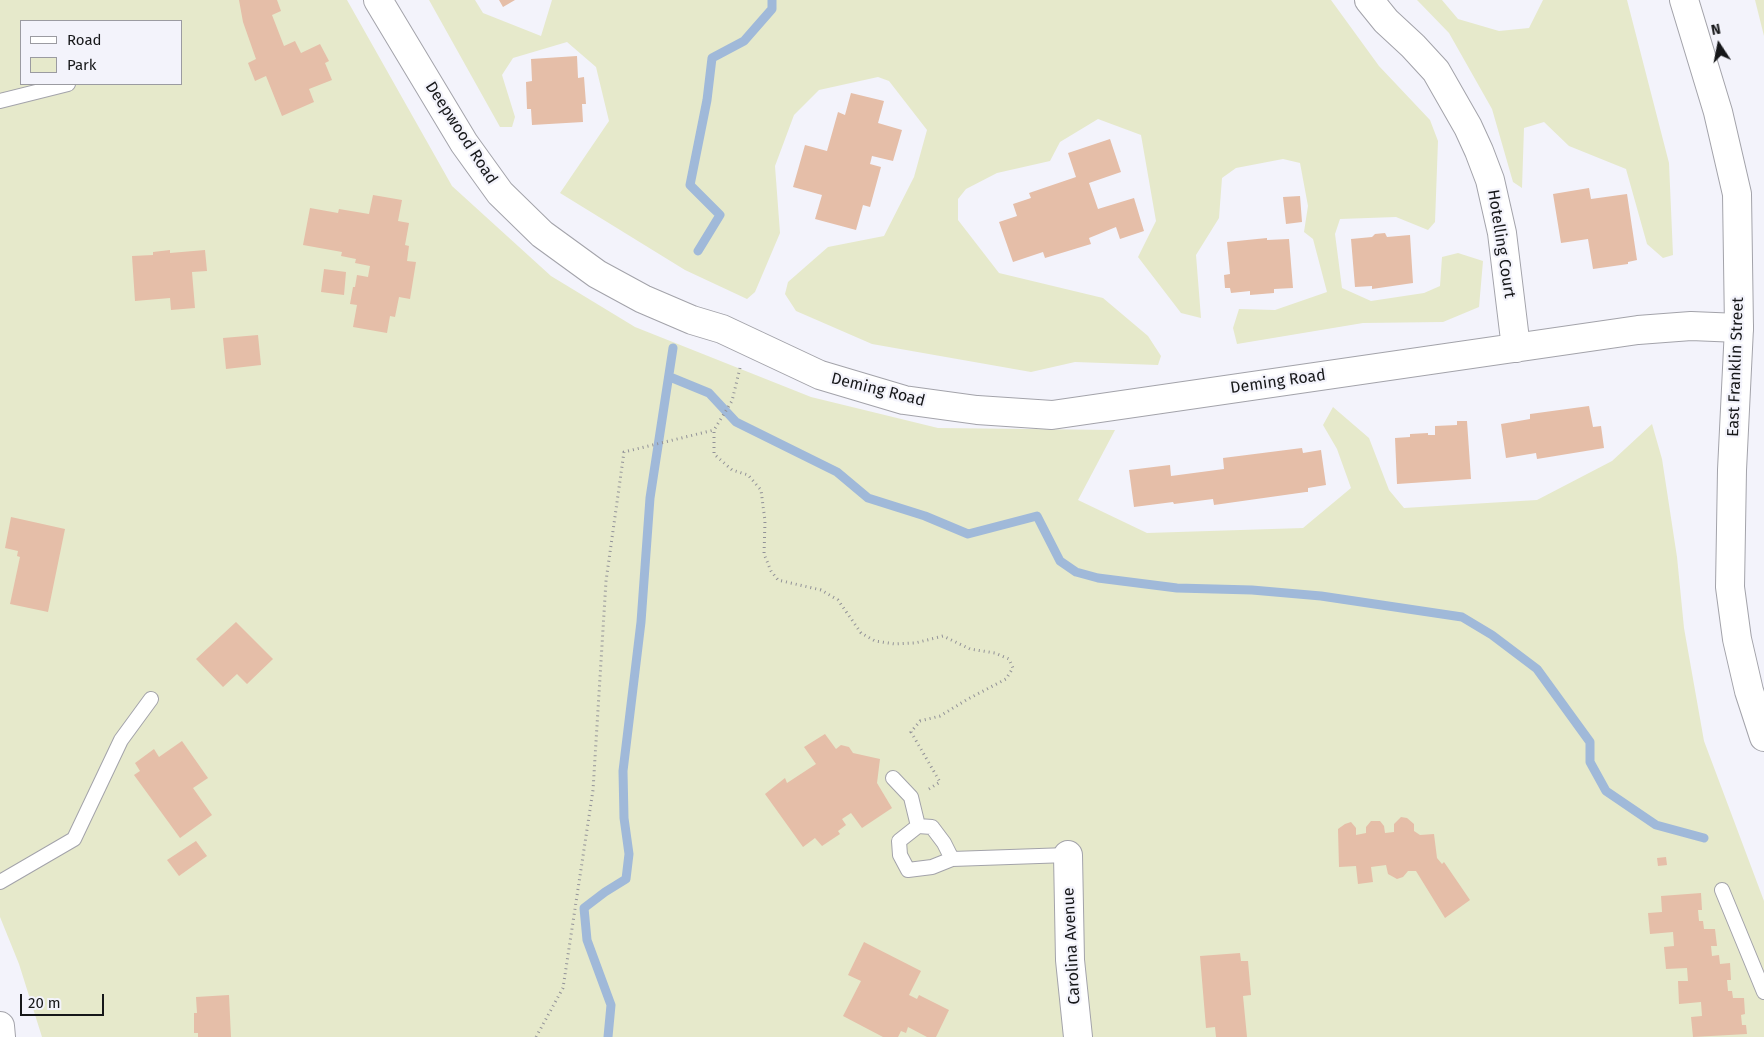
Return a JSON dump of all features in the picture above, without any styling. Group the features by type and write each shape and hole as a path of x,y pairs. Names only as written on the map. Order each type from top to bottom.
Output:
{"street":[{"name":"Deepwood Road","path":"378,0 464,143 500,192 542,234 597,274 643,299 692,320 722,329 820,375"},
{"name":"Hotelling Court","path":"1369,0 1386,21 1436,71 1468,127 1479,151 1490,180 1502,233 1516,348"},
{"name":"East Franklin Street","path":"1684,0 1718,112 1737,194 1739,328 1732,470 1730,587 1737,639 1749,691 1764,738"},
{"name":"Deming Road","path":"820,375 904,400 977,410 1052,415 1638,330 1691,326 1739,328"},
{"name":"Carolina Avenue","path":"1068,855 1070,960 1078,1037"},
{"path":"0,1026 1,1037"}],"lane":[{"path":"0,101 64,85"},
{"path":"0,882 74,839 121,740 151,699"},
{"path":"893,778 911,797 918,826"},
{"path":"952,859 932,826 918,826 899,840 900,854 908,870 932,867 952,859 1068,855"},
{"path":"1722,890 1764,992"}],"path":[{"path":"732,400 714,430 714,454 732,470 748,475 761,490 765,522 764,554 770,571 778,580 821,590 838,600 861,633 875,641 895,644 915,643 943,636 970,649 994,653 1009,659 1013,668 1006,679 940,716 920,721 911,732 940,782 932,788 911,797"},
{"path":"536,1037 563,988 593,790 606,581 624,452 714,430"}],"green space":[{"path":"0,0 347,0 452,186 551,276 635,327 811,397 938,428 1115,430 1078,500 1147,533 1303,528 1351,488 1337,449 1323,425 1333,407 1369,438 1389,490 1404,508 1537,500 1612,461 1652,424 1662,459 1677,557 1684,628 1704,741 1764,901 1764,1037 42,1037 19,964 0,917"},
{"path":"429,0 475,0 483,13 541,36 552,0 1331,0 1379,66 1430,120 1438,141 1435,222 1428,230 1396,217 1340,219 1335,234 1342,288 1371,301 1424,293 1440,286 1442,257 1458,253 1483,261 1479,307 1443,322 1363,323 1237,344 1233,328 1239,309 1275,310 1327,292 1313,239 1304,232 1308,206 1300,163 1283,159 1236,168 1222,178 1219,218 1196,255 1201,318 1181,313 1138,257 1156,221 1141,135 1098,119 1060,142 1050,161 997,173 966,189 958,199 958,220 999,273 1103,298 1148,336 1161,356 1158,365 1075,362 1031,372 872,344 796,311 785,294 788,282 828,247 884,236 914,177 927,130 889,81 878,77 819,90 794,115 775,166 780,233 755,292 747,299 685,270 560,193 609,121 596,67 567,42 513,58 502,75 515,117 512,127 500,127"},
{"path":"1417,0 1442,0 1458,19 1499,31 1529,28 1543,0 1627,0 1669,163 1673,255 1663,258 1647,244 1626,169 1569,146 1544,122 1524,128 1522,188 1513,182 1492,109 1449,33"},
{"path":"1755,0 1764,0 1764,36"}],"building":[{"path":"239,0 277,0 281,11 272,15 284,46 295,41 301,53 320,44 329,61 325,63 332,80 309,89 314,102 282,116 266,76 255,81 248,63 256,59 243,22"},
{"path":"499,0 515,0 503,7"},
{"path":"577,56 578,78 584,77 586,104 582,104 583,122 532,125 531,109 527,109 526,82 532,81 531,59"},
{"path":"851,93 884,101 878,123 902,130 893,161 872,156 870,164 881,167 870,207 863,205 856,230 815,219 822,195 793,187 805,145 827,151 838,112 845,115"},
{"path":"1110,139 1121,172 1089,183 1098,209 1134,198 1144,231 1120,239 1116,227 1089,238 1091,244 1045,258 1043,252 1013,262 999,222 1017,216 1013,204 1031,198 1029,193 1076,177 1068,153"},
{"path":"1589,188 1591,199 1627,194 1637,260 1628,262 1628,264 1593,269 1588,239 1561,243 1553,194"},
{"path":"373,195 402,200 398,221 409,223 405,245 409,246 407,261 416,262 410,299 399,297 395,317 390,316 387,333 353,327 357,305 350,304 353,287 355,287 357,275 368,277 370,266 355,263 356,259 341,256 342,252 303,245 310,208 338,213 339,209 369,214"},
{"path":"1300,196 1302,222 1286,224 1283,197"},
{"path":"1385,233 1387,237 1410,235 1413,283 1372,289 1372,286 1355,287 1351,239 1372,237 1375,234"},
{"path":"1267,238 1267,240 1289,239 1293,288 1274,289 1274,293 1250,295 1250,291 1231,293 1230,288 1225,288 1224,275 1230,274 1227,242"},
{"path":"170,250 170,253 205,250 207,271 192,272 195,308 171,310 170,298 135,301 132,256 153,255 153,252"},
{"path":"324,269 346,272 344,295 321,292"},
{"path":"258,335 261,365 226,369 223,338"},
{"path":"1589,406 1593,427 1601,426 1604,448 1537,459 1536,453 1506,458 1501,424 1530,419 1530,414"},
{"path":"1457,421 1467,421 1471,479 1397,484 1395,438 1410,437 1410,434 1428,433 1428,435 1435,435 1435,426 1457,425"},
{"path":"1302,448 1303,453 1321,450 1326,485 1308,488 1308,492 1214,505 1213,499 1134,507 1129,470 1170,465 1171,476 1224,469 1223,458"},
{"path":"11,517 65,529 48,612 10,604 20,557 17,556 18,551 5,548"},
{"path":"236,622 273,659 247,684 237,674 223,687 196,659"},
{"path":"825,734 836,749 841,745 849,747 853,753 880,759 877,783 892,808 862,828 851,813 842,819 846,825 838,831 840,834 822,846 815,838 803,847 765,794 785,778 787,783 816,764 804,747"},
{"path":"182,741 208,778 193,788 212,815 180,838 134,775 140,771 135,763 154,749 159,757"},
{"path":"1401,817 1407,818 1414,824 1414,831 1420,835 1434,834 1437,858 1442,864 1444,862 1470,900 1445,918 1416,871 1408,871 1403,877 1397,879 1388,874 1386,865 1371,867 1373,882 1358,884 1356,866 1339,867 1338,829 1351,822 1356,828 1356,835 1366,833 1366,827 1371,821 1380,821 1384,826 1385,833 1394,832 1394,824"},
{"path":"196,841 207,856 179,876 167,860"},
{"path":"1666,857 1667,865 1658,866 1657,858"},
{"path":"1701,893 1702,910 1698,910 1699,921 1703,921 1704,929 1715,929 1717,946 1711,946 1712,956 1719,955 1720,964 1730,963 1731,980 1727,980 1728,991 1732,991 1733,998 1744,998 1745,1014 1741,1015 1742,1025 1746,1025 1747,1034 1693,1037 1691,1017 1702,1016 1701,1002 1679,1004 1678,981 1688,981 1687,968 1666,969 1664,947 1674,946 1673,932 1650,934 1648,913 1662,912 1661,896"},
{"path":"864,942 921,971 909,995 917,999 919,995 949,1010 936,1037 927,1037 908,1027 906,1033 901,1031 898,1037 883,1037 843,1016 861,981 848,975"},
{"path":"1240,953 1241,961 1248,961 1251,995 1243,996 1247,1037 1216,1037 1215,1027 1206,1028 1200,956"},
{"path":"229,995 231,1037 198,1037 198,1033 194,1033 194,1013 197,1013 196,997"}],"waterway":[{"path":"698,251 720,215 690,185 707,100 712,58 744,41 772,9 772,0"},
{"path":"608,1037 611,1005 587,940 584,908 626,879 629,854 624,818 623,771 641,622 650,498 673,348"},
{"path":"670,377 709,393 736,422 837,472 868,498 925,516 968,534 1037,516 1060,561 1076,572 1098,578 1177,588 1252,590 1321,596 1462,617 1492,635 1537,669 1590,742 1590,762 1606,791 1656,825 1704,838"}]}
